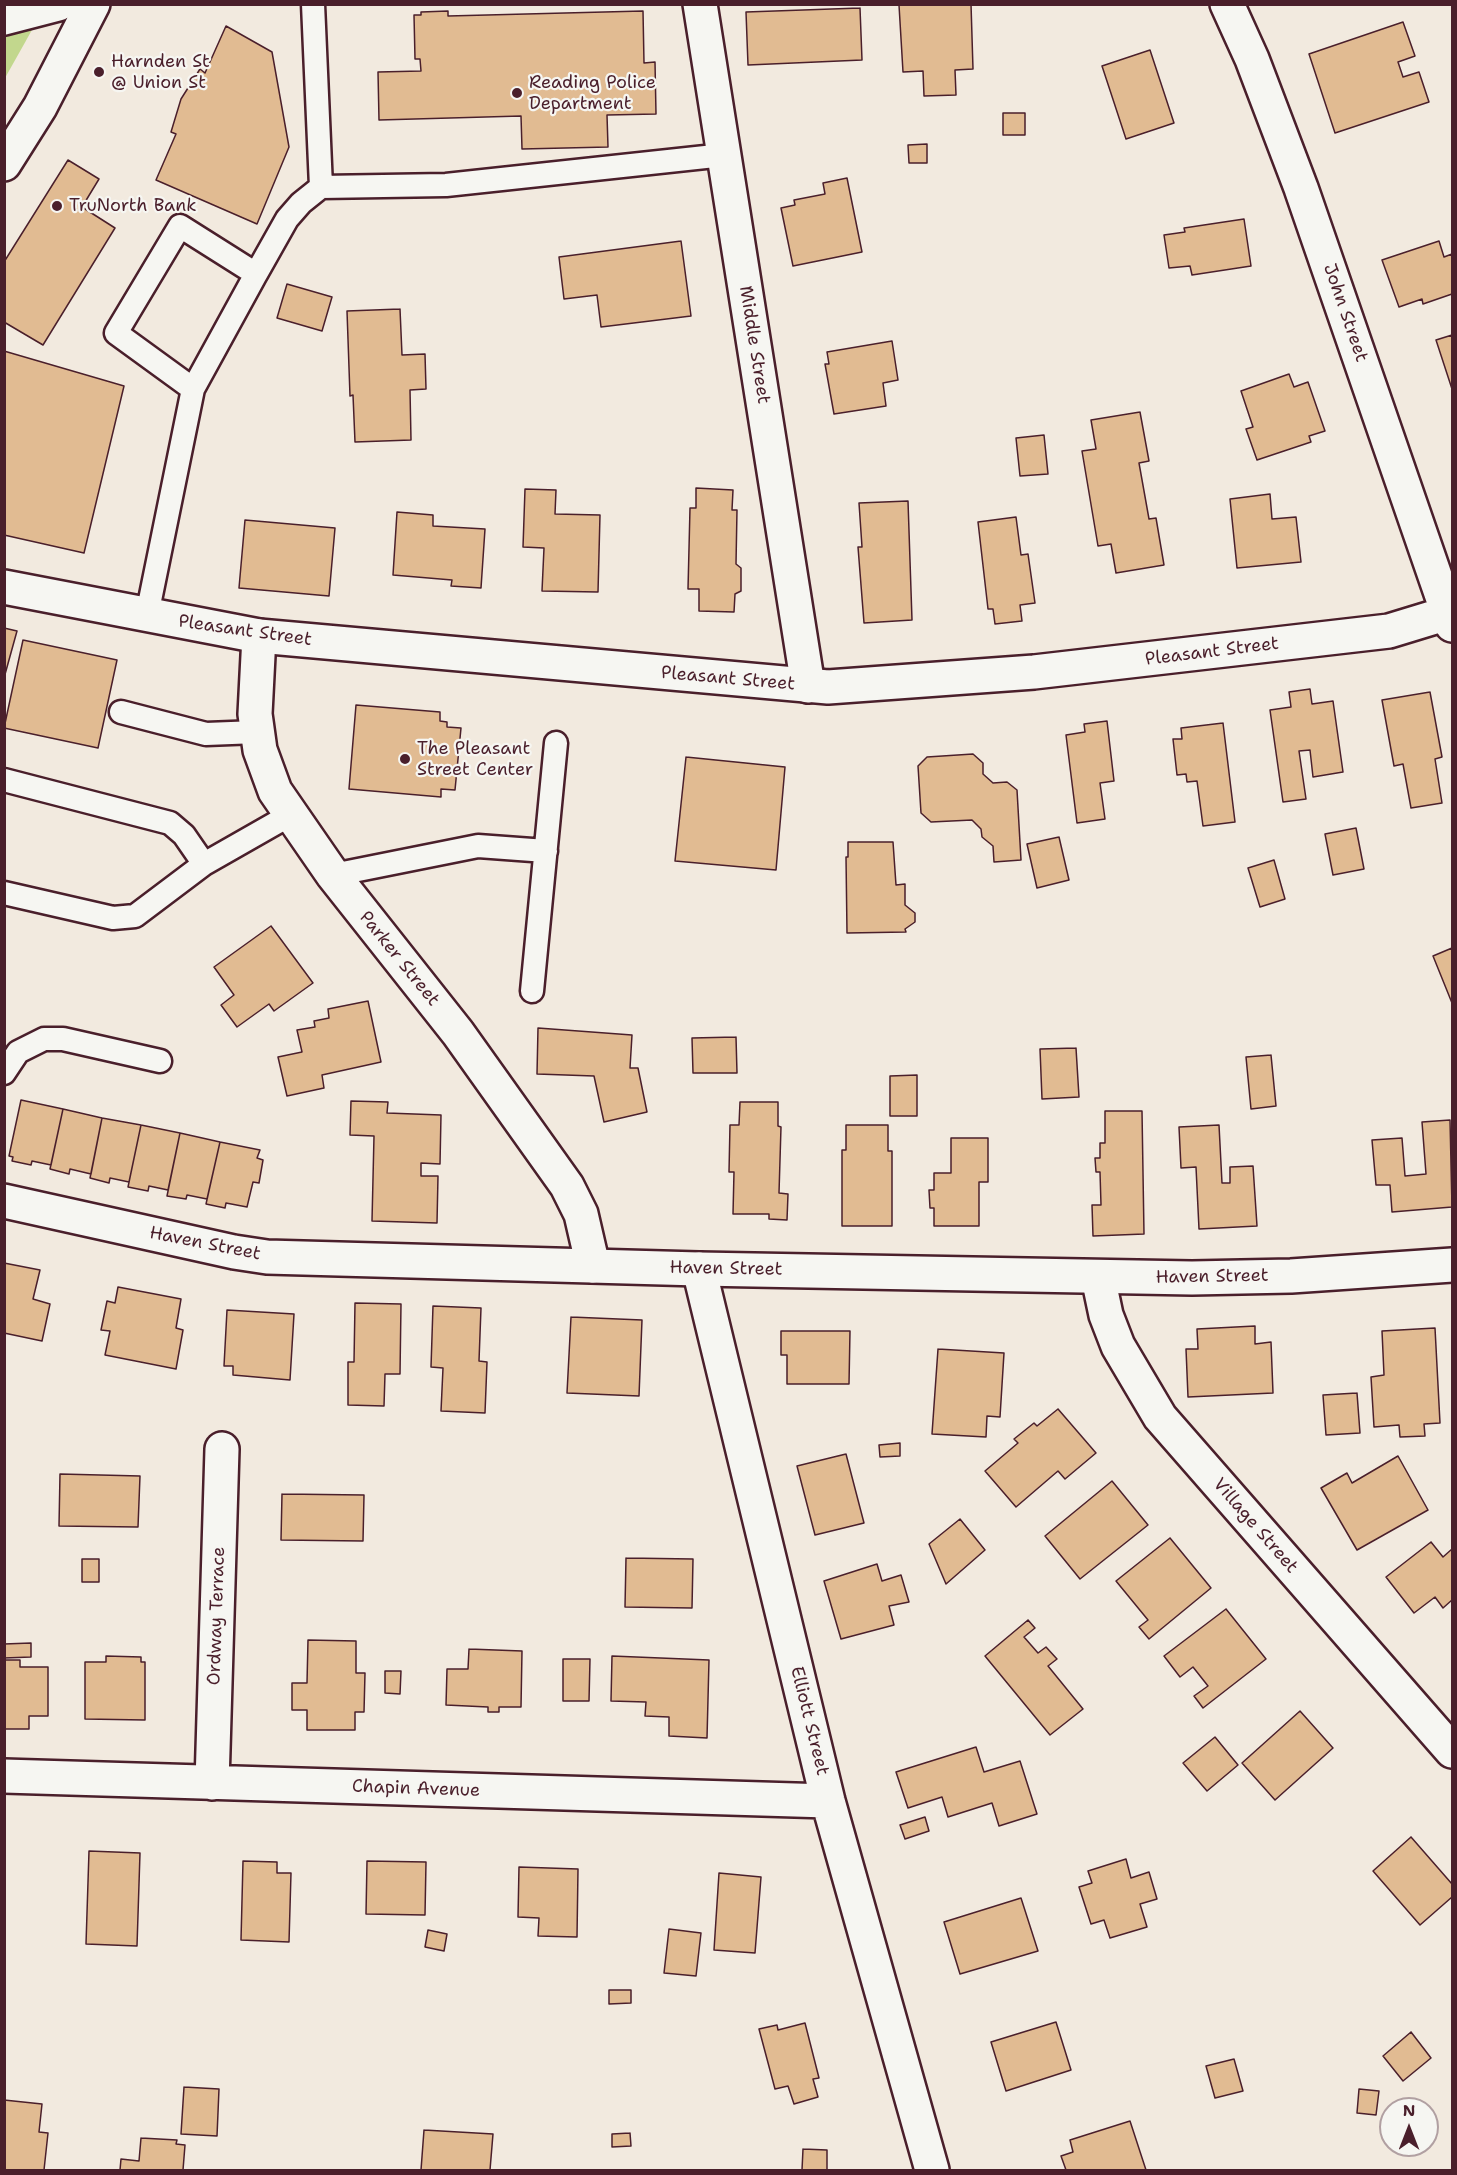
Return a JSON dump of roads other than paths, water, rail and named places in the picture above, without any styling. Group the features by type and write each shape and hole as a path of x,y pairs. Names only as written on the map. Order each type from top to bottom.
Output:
{"street":[{"path":"4,18 58,4"},
{"path":"4,164 40,107 93,4"},
{"name":"Middle Street","path":"700,4 808,686"},
{"name":"John Street","path":"1227,4 1252,59 1301,188 1451,616"},
{"name":"Pleasant Street","path":"4,587 259,636 808,686 851,687 1117,663 1399,630 1451,616"},
{"name":"Parker Street","path":"259,636 254,695 257,732 268,777 290,815 333,876 458,1033 567,1186 581,1214 592,1266"},
{"name":"Haven Street","path":"4,1201 234,1252 267,1257 1098,1277 1291,1276 1452,1265"},
{"name":"Elliott Street","path":"699,1269 828,1801 932,2170"},
{"name":"Village Street","path":"1098,1277 1106,1315 1118,1346 1160,1417 1452,1751"},
{"name":"Ordway Terrace","path":"212,1783 222,1449"},
{"name":"Chapin Avenue","path":"4,1776 828,1801"}],"lane":[{"path":"313,4 321,187"},
{"path":"147,615 193,389 287,219 301,203 321,187 446,185 724,155"},
{"path":"193,389 116,333 180,226 256,274"},
{"path":"121,712 206,734 257,732"},
{"path":"532,991 556,743"},
{"path":"4,780 170,823 184,835 204,864"},
{"path":"4,893 113,918 130,918 140,914 204,864 290,815"},
{"path":"333,876 478,846 546,851"},
{"path":"4,1073 18,1052 44,1039 63,1039 160,1061"}],"place":[{"name":"Harnden St @ Union St","path":"99,72"},
{"name":"Reading Police Department","path":"517,93"},
{"name":"TruNorth Bank","path":"57,206"},
{"name":"The Pleasant Street Center","path":"405,759"}]}
